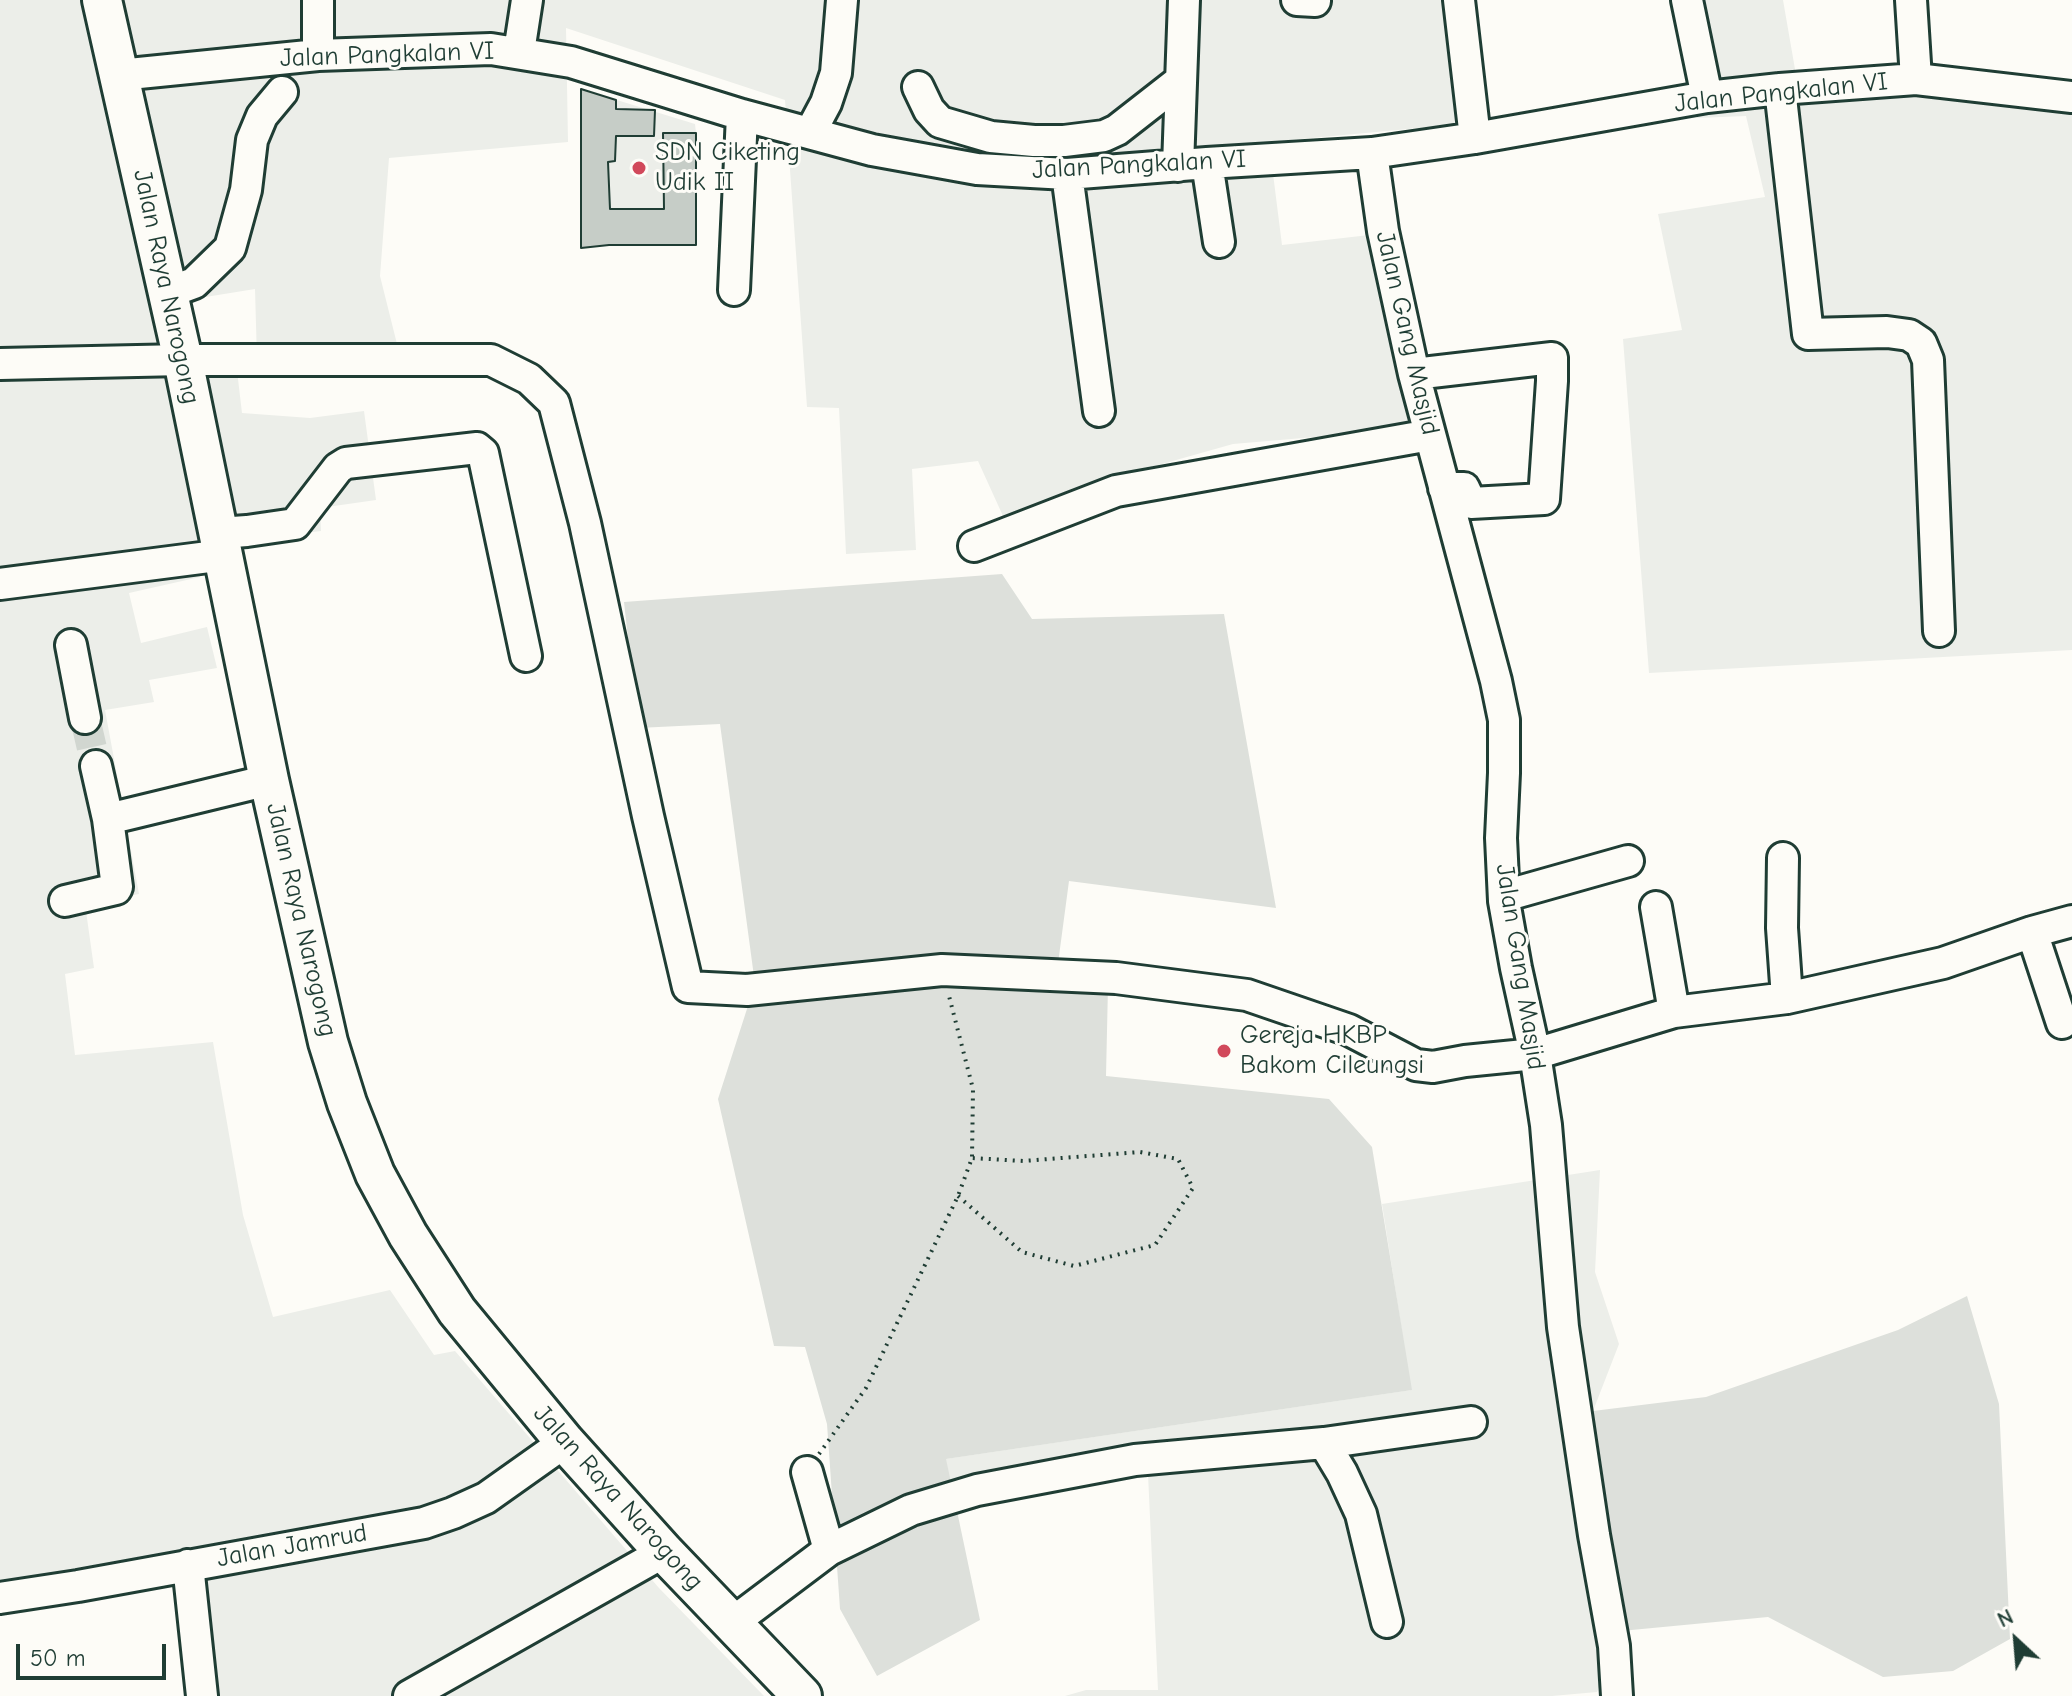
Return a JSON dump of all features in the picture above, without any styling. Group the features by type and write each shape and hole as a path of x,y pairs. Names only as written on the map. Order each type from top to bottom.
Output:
{"main road":[{"name":"Jalan Raya Narogong","path":"102,0 183,360 269,780 328,1042 347,1103 375,1174 408,1235 457,1311 565,1442 664,1552 802,1696"}],"street":[{"path":"318,0 318,55"},
{"path":"519,52 527,0"},
{"path":"810,133 826,103 836,73 842,0"},
{"path":"1184,0 1181,80 1192,164 1219,242"},
{"path":"1459,0 1475,138"},
{"path":"1687,0 1707,97"},
{"path":"1911,0 1916,79"},
{"name":"Jalan Pangkalan VI","path":"119,75 318,55 491,49 571,62 742,115 872,150 977,169 1067,174 1372,153 1707,97 1780,89 1916,79 2072,97"},
{"path":"918,87 929,110 940,122 991,137 1064,141 1104,136 1117,130 1181,80"},
{"path":"1780,89 1808,334 1887,332 1909,335 1921,343 1928,360 1939,631"},
{"path":"167,293 194,283 230,248 246,190 252,140 262,116 282,92"},
{"path":"734,290 742,115"},
{"name":"Jalan Gang Masjid","path":"1372,153 1383,231 1414,374 1504,720 1501,838 1504,896 1546,1125 1563,1327 1614,1646 1617,1696"},
{"path":"1067,174 1099,411"},
{"path":"1414,374 1552,358 1544,499 1471,503 1464,488 1444,488"},
{"path":"0,364 183,360 491,360 529,379 554,403 585,523 688,987 747,990 942,970 1116,978 1247,995 1349,1030 1416,1065 1433,1067 1535,1054 1674,1012 1787,998 1943,963 2072,921"},
{"path":"974,546 1116,491 1430,435"},
{"path":"0,584 221,544 247,531 295,524 338,468 346,463 477,448 483,453 526,656"},
{"path":"71,645 85,718"},
{"path":"65,901 117,887 108,819 96,766"},
{"path":"108,819 269,780"},
{"path":"1783,858 1782,928 1787,998"},
{"path":"1504,896 1628,861"},
{"path":"1656,907 1674,1012"},
{"path":"2032,932 2062,1023"},
{"path":"732,1623 829,1550 911,1510 977,1490 1135,1460 1324,1443 1471,1422"},
{"name":"Jalan Jamrud","path":"0,1598 424,1523 486,1498 565,1442"},
{"path":"1324,1443 1361,1514 1387,1622"},
{"path":"807,1472 829,1550"},
{"path":"409,1696 664,1552"},
{"path":"188,1565 202,1696"}],"path":[{"path":"807,1472 866,1388 958,1196 972,1158 973,1089 942,970"},
{"path":"958,1196 1022,1252 1074,1266 1155,1245 1193,1188 1178,1159 1140,1152 1023,1161 972,1158"}],"shaded area":[{"path":"0,0 1444,0 1462,124 1269,142 1282,245 1378,234 1409,429 1233,444 1123,475 1003,516 978,461 912,469 916,550 846,554 839,408 807,407 785,100 566,28 568,142 389,158 380,276 400,356 257,360 255,289 187,300 197,359 236,362 242,413 310,418 364,411 376,500 320,508 321,531 190,547 200,577 129,593 141,643 207,627 217,668 149,680 154,702 105,710 139,894 85,904 94,968 65,974 75,1055 213,1042 243,1215 273,1317 390,1290 434,1355 455,1351 659,1588 764,1696 194,1696 180,1569 0,1595"},
{"path":"1675,0 1783,0 1800,98 1868,92 2051,98 2072,102 2072,650 1649,673 1623,339 1682,330 1658,214 1765,197 1746,116 1697,118"},
{"name":"SDN Ciketing Udik II","path":"581,89 695,124 696,245 581,248"},
{"path":"1002,574 1032,619 1224,614 1276,908 1069,881 1057,971 1108,986 1106,1076 1329,1099 1372,1147 1412,1390 946,1459 980,1620 877,1676 840,1609 827,1424 805,1347 774,1346 718,1099 755,984 720,724 638,728 624,602"},
{"path":"1600,1170 1595,1272 1619,1344 1593,1411 1621,1631 1597,1692 1552,1696 1065,1696 1086,1690 1158,1690 1148,1474 956,1509 945,1459 1411,1390 1382,1204"},
{"path":"1967,1296 1999,1404 2010,1639 1953,1671 1883,1677 1768,1617 1621,1631 1593,1411 1706,1397 1898,1330"}],"building":[{"name":"SDN Ciketing Udik II","path":"581,89 616,100 616,109 655,110 654,136 616,136 615,161 608,162 610,209 664,209 663,133 696,133 696,245 581,248"}],"tunnel":[{"path":"85,718 96,766"}],"place":[{"name":"SDN Ciketing Udik II","path":"639,168"},
{"name":"Gereja HKBP Bakom Cileungsi","path":"1224,1051"}]}
